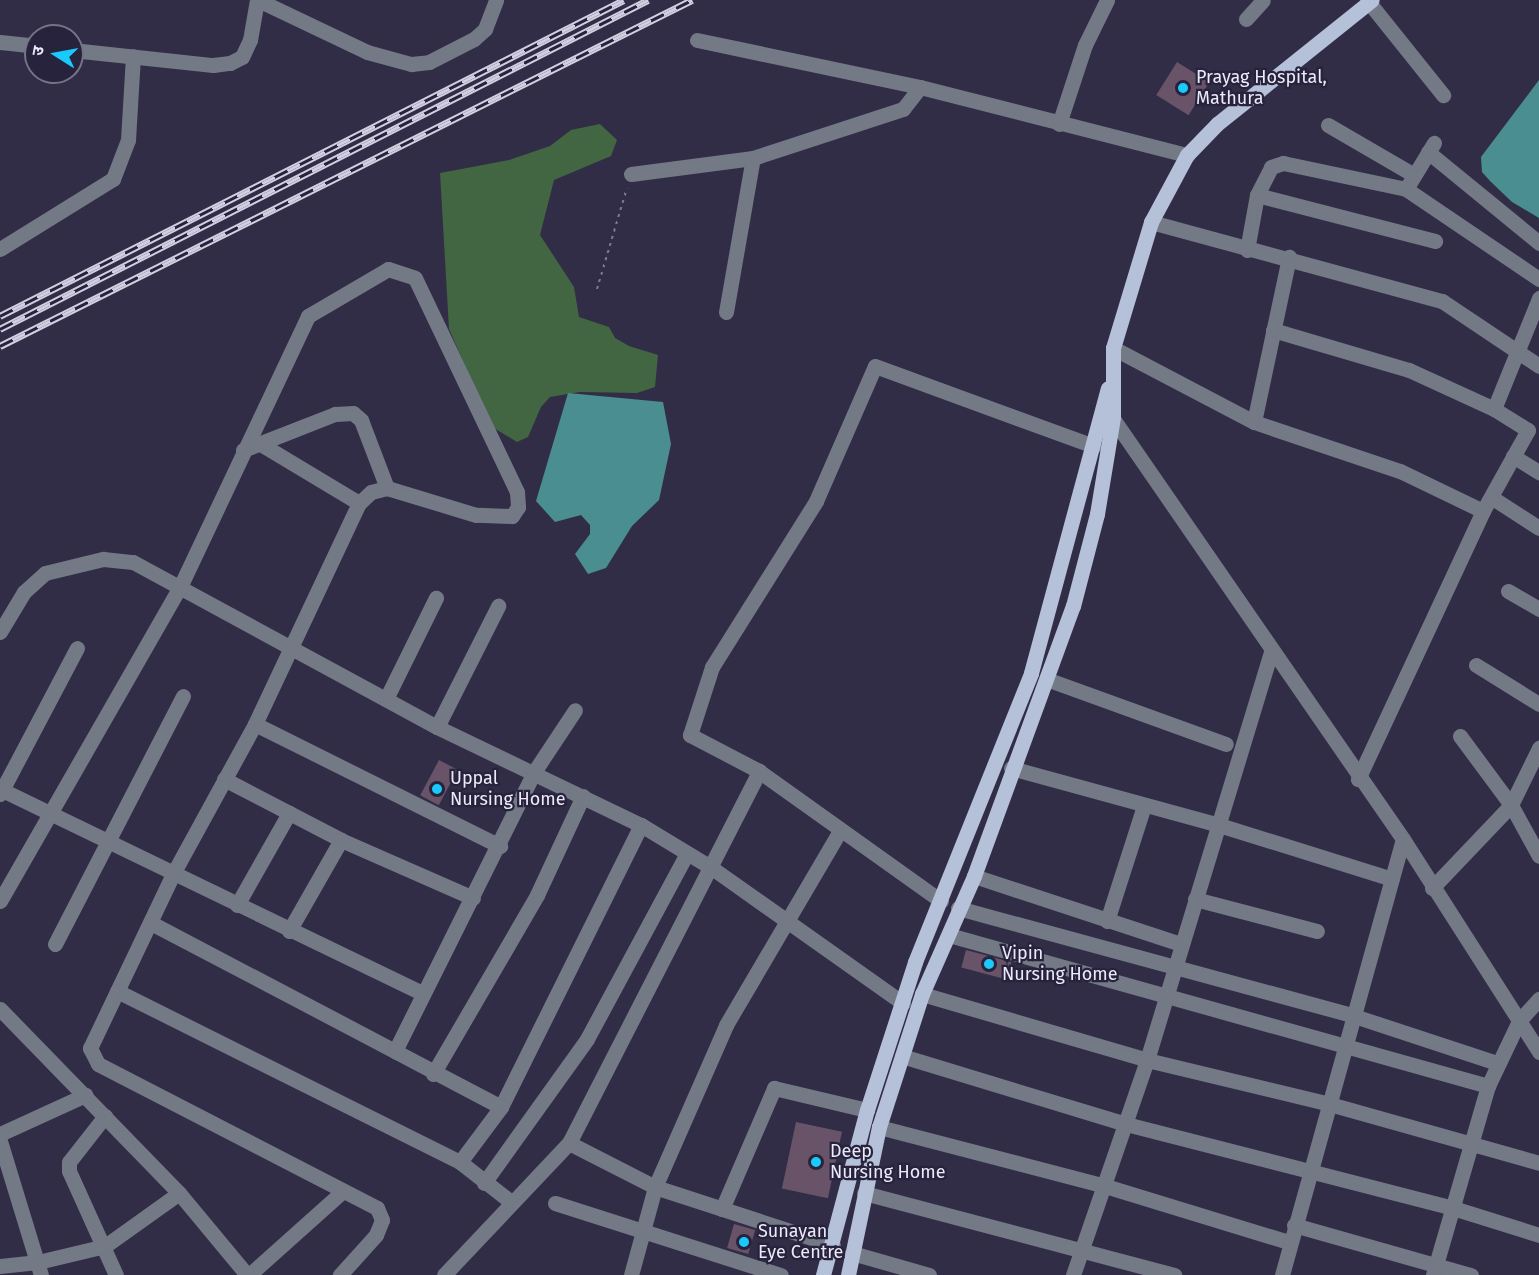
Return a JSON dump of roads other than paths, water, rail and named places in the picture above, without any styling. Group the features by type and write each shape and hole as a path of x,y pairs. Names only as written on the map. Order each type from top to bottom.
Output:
{"main road":[{"path":"848,1275 879,1127 922,993 974,876 1011,768 1049,680 1097,514 1113,348 1151,222 1186,155 1248,97 1370,1"},
{"path":"823,1275 833,1245 867,1110 992,759 1031,673 1094,446 1108,411"}],"street":[{"path":"84,51 213,65 230,63 242,57 250,40 257,0 367,52 411,64 429,62 474,39 485,29 496,0"},
{"path":"1059,124 1084,45 1107,0"},
{"path":"1246,19 1263,0"},
{"path":"1370,1 1443,95"},
{"path":"698,40 920,87 1186,155"},
{"path":"0,42 24,45"},
{"path":"0,249 114,179 128,140 133,56"},
{"path":"631,174 753,158 903,109 920,87"},
{"path":"1328,125 1410,182 1539,279"},
{"path":"1410,182 1431,147 1539,243"},
{"path":"726,312 753,158"},
{"path":"1247,250 1257,195 1270,167 1278,163 1410,182"},
{"path":"1257,195 1434,241"},
{"path":"1151,222 1247,250 1289,257 1442,301 1513,352 1539,366"},
{"path":"1254,422 1289,257"},
{"path":"0,902 180,587 308,316 324,302 388,269 402,271 415,278 517,492 518,507 512,516 476,515 387,488 371,492 359,502 255,724 173,874 90,1048 98,1064 377,1208 382,1220 376,1235 340,1275"},
{"path":"1494,409 1513,352 1539,298"},
{"path":"1273,330 1409,370 1494,409 1528,430 1487,504 1358,779"},
{"path":"1113,348 1254,422 1400,471 1487,504 1539,528"},
{"path":"942,901 840,831 759,771 690,735 712,668 816,501 875,366 1094,446"},
{"path":"1108,411 1271,653 1358,779 1403,839 1432,888 1539,1052"},
{"path":"243,450 335,414 353,413 361,420 387,488"},
{"path":"259,443 359,502"},
{"path":"1513,456 1539,472"},
{"path":"0,632 24,592 38,579 77,563 104,559 133,562 437,727 641,825 712,868 903,1004"},
{"path":"1508,591 1539,609"},
{"path":"386,699 436,598"},
{"path":"437,727 498,606"},
{"path":"77,648 1,791 422,993"},
{"path":"1073,1275 1079,1251 1147,1060 1173,966 1271,653"},
{"path":"1476,665 1539,704"},
{"path":"1049,680 1226,744"},
{"path":"56,944 183,696"},
{"path":"395,1051 422,993 500,846 534,772 575,710"},
{"path":"255,724 500,846"},
{"path":"1460,736 1511,806 1539,855"},
{"path":"1432,888 1511,806 1539,748"},
{"path":"1011,768 1219,825 1392,879"},
{"path":"444,1275 457,1268 510,1201 569,1143 712,868 759,771"},
{"path":"224,779 341,840 473,898"},
{"path":"433,1074 537,895 583,796"},
{"path":"1107,921 1144,806"},
{"path":"237,905 289,813"},
{"path":"460,1162 501,1107 641,825"},
{"path":"634,1274 641,1233 655,1187 726,1025 840,831"},
{"path":"1281,1275 1310,1172 1326,1103 1403,839"},
{"path":"290,931 341,840"},
{"path":"484,1183 587,1039 687,852"},
{"path":"974,876 1180,944"},
{"path":"1195,899 1317,931"},
{"path":"958,908 1351,1015 1497,1063"},
{"path":"151,923 395,1051 433,1074 501,1107"},
{"path":"949,935 1488,1086"},
{"path":"117,991 460,1162 510,1201"},
{"path":"922,993 1147,1060 1326,1103 1472,1142 1539,1163"},
{"path":"1434,1270 1488,1086 1519,1021 1539,999"},
{"path":"2,1013 179,1193 248,1275 343,1191"},
{"path":"902,1056 1126,1124 1453,1208 1539,1235"},
{"path":"722,1209 774,1089 867,1110"},
{"path":"0,1134 85,1095"},
{"path":"105,1116 69,1162 73,1186 105,1245 116,1275"},
{"path":"879,1127 1102,1185 1289,1242"},
{"path":"0,1141 40,1269"},
{"path":"569,1143 655,1187 833,1245"},
{"path":"0,1266 40,1269 105,1245 179,1193"},
{"path":"864,1193 1174,1275"},
{"path":"555,1203 641,1233 781,1275"},
{"path":"1294,1225 1434,1270 1471,1275"},
{"path":"852,1253 929,1275"}],"railway":[{"path":"0,316 624,0"},
{"path":"0,329 648,0"},
{"path":"0,346 692,0"}],"place":[{"name":"Prayag Hospital, Mathura","path":"1183,88"},
{"name":"Uppal Nursing Home","path":"437,789"},
{"name":"Vipin Nursing Home","path":"989,964"},
{"name":"Deep Nursing Home","path":"816,1162"},
{"name":"Sunayan Eye Centre","path":"744,1242"}]}
